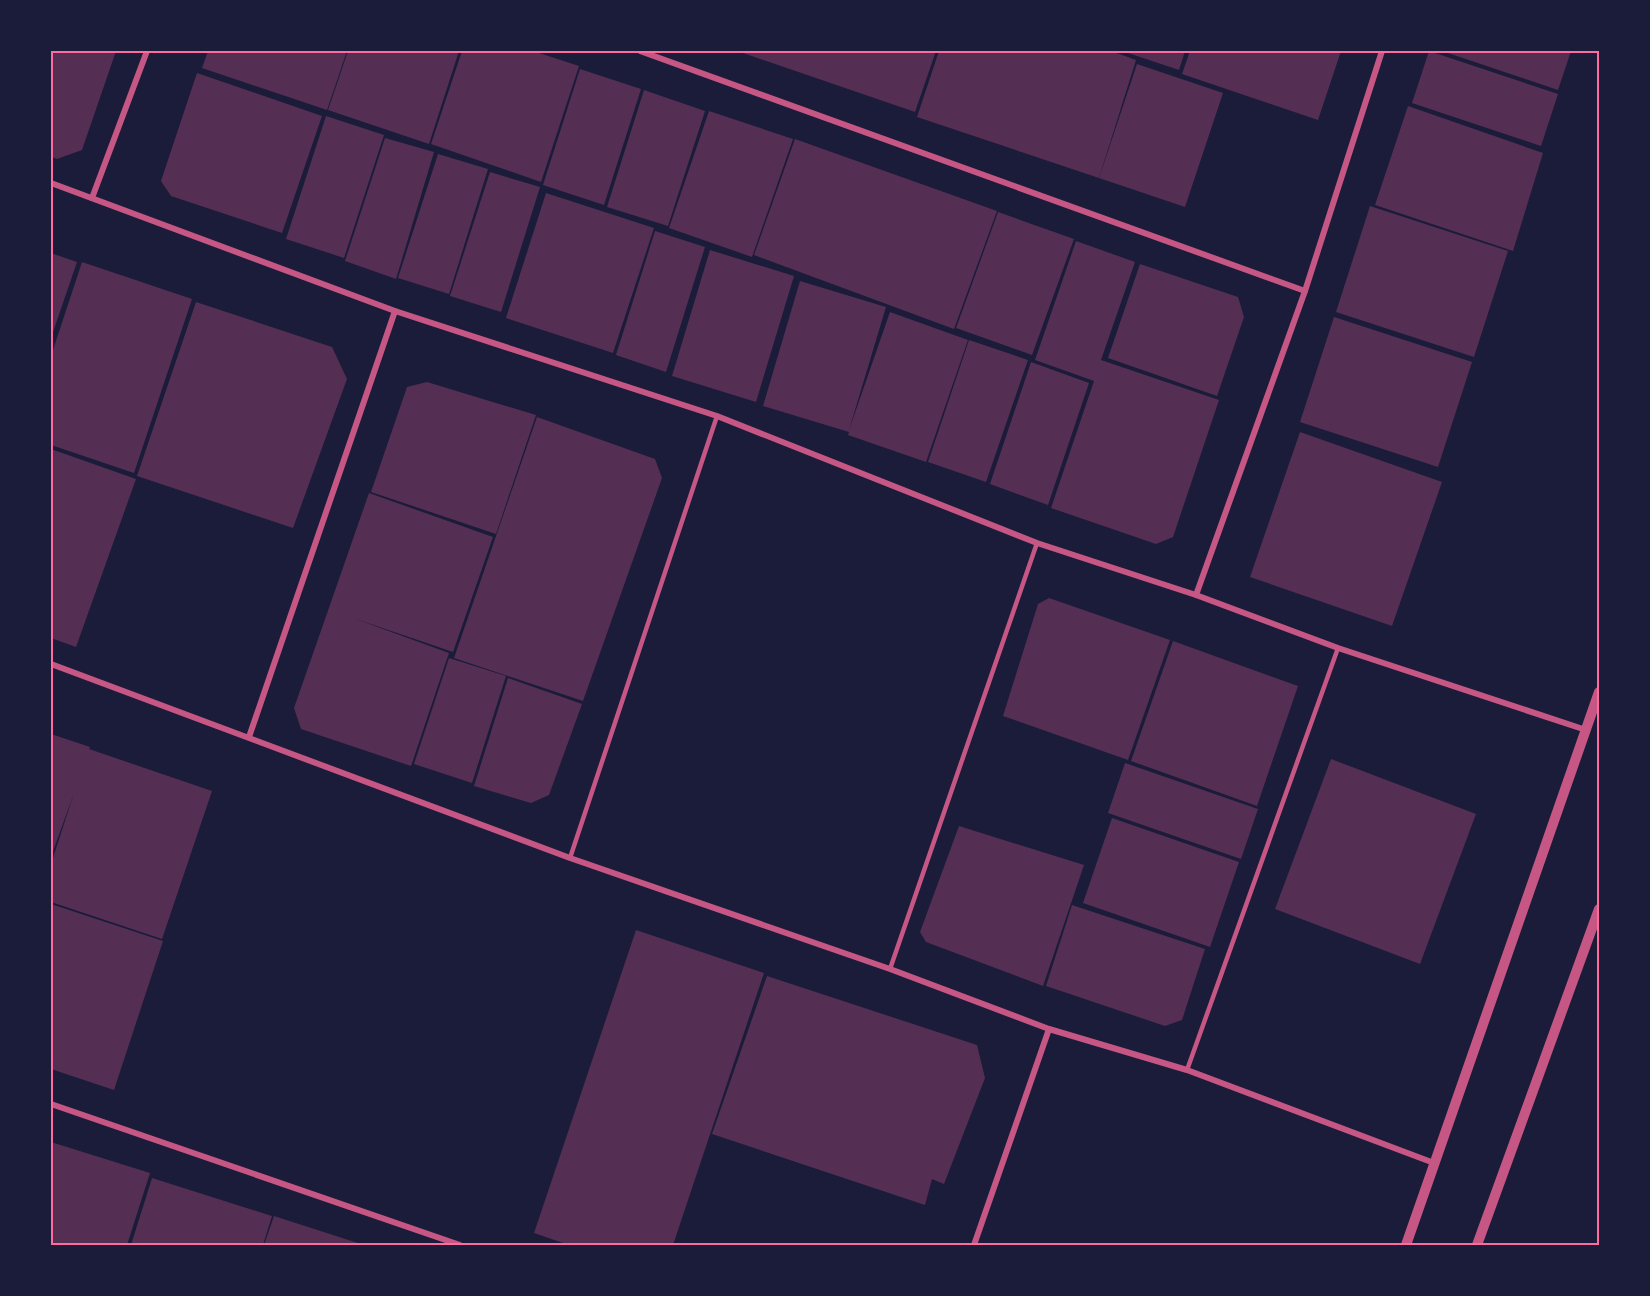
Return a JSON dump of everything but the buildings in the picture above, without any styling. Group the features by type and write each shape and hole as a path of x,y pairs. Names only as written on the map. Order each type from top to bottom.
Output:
{"street":[{"path":"92,198 147,51"},
{"path":"639,51 1305,291"},
{"path":"1196,596 1305,291 1382,51"},
{"path":"51,183 395,311 717,416 1037,543 1196,596 1338,648 1586,730"},
{"path":"249,737 395,311"},
{"path":"51,664 570,858 890,969 1049,1029 1187,1070 1434,1163"},
{"path":"1407,1245 1599,692"},
{"path":"1477,1245 1599,909"},
{"path":"974,1245 1049,1029"},
{"path":"51,1104 460,1245"}],"lane":[{"path":"570,858 717,416"},
{"path":"890,969 1037,543"},
{"path":"1187,1070 1338,648"}]}
